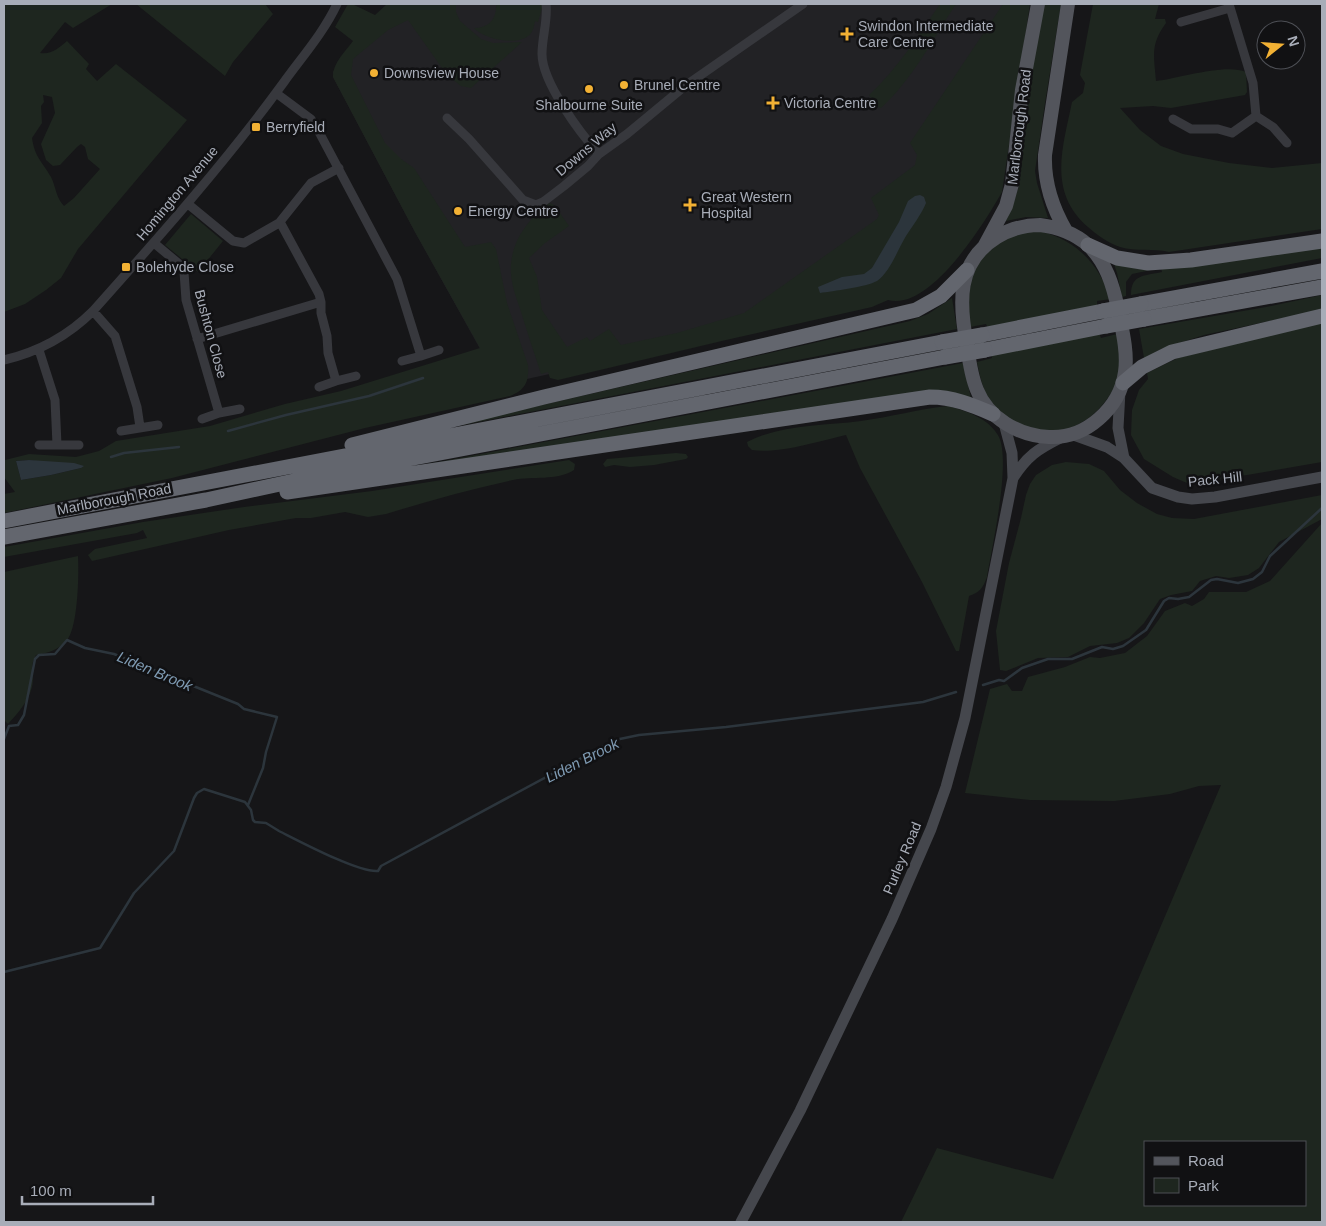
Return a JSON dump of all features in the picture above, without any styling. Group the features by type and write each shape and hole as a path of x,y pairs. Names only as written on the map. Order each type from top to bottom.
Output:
{"highway":[{"path":"1088,245 1117,258 1148,263 1206,258 1322,241"},
{"path":"224,478 516,404 916,310 941,296 967,270"},
{"path":"206,500 983,342 1103,311 1322,271"},
{"path":"983,342 1106,326 1322,287"},
{"path":"1121,387 1142,367 1172,352 1322,316"},
{"path":"224,478 944,350"},
{"path":"206,500 246,498 930,397 957,400 999,418"},
{"name":"Marlborough Road","path":"4,520 224,478"},
{"name":"Marlborough Road","path":"4,537 206,500"}],"main road":[{"name":"Marlborough Road","path":"985,246 1006,206 1012,184 1022,90 1038,4"},
{"name":"Marlborough Road","path":"1066,231 1054,210 1049,194 1044,155 1068,4"},
{"path":"1121,387 1102,417 1090,426 1066,436 1047,438 1028,434 999,418 983,401 977,389 968,354 962,305 967,270 985,246 1006,232 1022,227 1040,225 1066,231 1088,245 1107,270 1116,298 1126,357 1121,387 1118,431 1124,458"},
{"name":"Purley Road","path":"740,1222 800,1111 892,919 931,829 946,786 965,718 1013,478 1012,453 999,418"},
{"name":"Purley Road","path":"1013,478 1021,465 1030,456 1066,436"},
{"name":"Pack Hill","path":"1066,436 1100,444 1124,458 1152,488 1184,498 1223,496 1322,477"}],"street":[{"name":"Homington Avenue","path":"4,360 39,350 78,324 93,311 188,204 276,93 321,31 337,4"},
{"path":"546,4 542,55 546,76 574,121 599,154"},
{"name":"Downs Way","path":"447,118 469,139 522,200 531,205 540,204 588,166 599,154 627,134 697,77 804,4"},
{"path":"1181,22 1230,6 1253,83 1256,116"},
{"path":"276,93 311,119 339,168 397,279 421,356"},
{"path":"1172,119 1191,129 1218,129 1232,133 1256,116"},
{"path":"1256,116 1273,127 1287,143"},
{"path":"188,204 233,241 237,243 247,241 280,222 311,183 339,168"},
{"path":"280,222 319,294 321,313 327,336 328,353 336,381"},
{"name":"Bushton Close","path":"154,243 182,268 185,276 186,300 219,414"},
{"path":"197,339 321,302"},
{"path":"93,311 114,336 137,407 140,427"},
{"path":"39,350 55,400 57,445"},
{"path":"402,362 440,350"},
{"path":"319,387 356,376"},
{"path":"202,419 240,408"},
{"path":"120,431 158,425"},
{"path":"39,445 79,445"}],"shaded area":[{"name":"Great Western Hospital","path":"391,4 1028,4 915,289 527,379 498,381 415,232 333,77 333,72"},
{"path":"920,195 924,197 926,203 882,277 865,285 820,293 818,287 842,277 864,274 872,268 899,222 908,201"},
{"path":"16,461 74,463 84,466 51,475 21,480"}],"green space":[{"path":"4,4 112,4 73,28 65,22 40,53 51,52 67,41 89,64 86,69 97,81 116,64 187,120 78,249 61,278 25,304 4,312","holes":["43,95 52,97 55,113 41,144 46,160 53,166 60,165 81,144 85,147 88,159 100,169 74,198 64,206 61,203 51,177 37,155 32,138 42,123 41,106 44,102"]},
{"path":"136,4 265,4 273,14 233,62 225,76"},
{"path":"348,4 352,4 375,15 387,4 456,4 456,12 460,21 481,39 493,43 522,42 471,88 461,86 447,75 408,20 388,30 353,59 351,75 385,143 401,159 414,168 465,247 491,242 496,249 507,303 528,365 528,376 523,388 510,396 365,428 172,478 4,513 4,494 15,492 4,477 4,460 29,454 76,457 99,451 116,441 210,426 285,404 341,391 480,348 415,232 333,77 337,63 353,41 335,27","holes":["29,460 81,468 21,480 16,461"]},
{"path":"496,4 543,5 538,22 535,21 530,35 515,41 508,41 492,38 474,28 479,28 491,22 495,14"},
{"path":"940,4 956,4 903,85 881,108 878,107 869,95 916,40"},
{"path":"1003,4 1030,4 1002,192 970,243 938,279 921,292 904,300 888,300 872,307 558,380 550,378 548,372 541,374 514,290 511,263 520,235 531,219 546,205 550,203 555,206 569,226 545,243 529,258 537,277 542,310 567,347 587,337 590,341 609,329 621,345 677,333 744,313 877,219 879,215 871,198 915,165 917,155 910,143"},
{"path":"1043,4 1061,4 1035,171 1048,218 1026,217 1004,221 1014,202 1019,185 1024,120"},
{"path":"1093,4 1159,4 1155,19 1165,19 1166,23 1155,44 1156,81 1215,70 1227,69 1246,72 1247,92 1245,95 1171,108 1153,106 1120,108 1140,130 1161,146 1183,154 1229,163 1272,168 1322,163 1322,229 1169,252 1120,247 1088,227 1075,213 1067,199 1061,168 1062,152 1072,102 1083,93 1085,83 1080,75"},
{"path":"191,214 223,241 198,272 165,245"},
{"path":"1041,231 1066,241 1085,256 1100,275 1111,299 1097,301 1097,307 988,328 986,324 970,327 967,306 968,290 976,267 988,252 1004,240 1022,233"},
{"path":"1322,245 1322,258 1131,295 1133,283 1136,280 1144,275 1162,272 1161,268"},
{"path":"1114,264 1139,269 1156,269 1132,274 1126,282 1126,296 1122,297"},
{"path":"1322,295 1322,310 1204,335 1161,349 1144,358 1139,329 1266,307"},
{"path":"952,298 957,329 463,425 463,423 910,321 928,314"},
{"path":"1322,322 1322,462 1187,483 1173,477 1144,459 1131,435 1132,410 1139,390 1148,379 1147,373 1178,358"},
{"path":"1099,333 1101,338 1117,334 1120,358 1119,372 1116,385 1109,396 1096,412 1087,419 1067,429 1057,431 1035,430 1010,420 992,404 984,389 977,362 992,358 991,353"},
{"path":"963,363 971,398 417,466"},
{"path":"948,406 963,410 990,425 999,437 1003,466 999,506 987,577 981,589 969,596 959,651 956,651 922,582 860,468 846,435 799,446 763,451 752,450 747,442 760,436 788,429 861,421"},
{"path":"676,453 686,454 688,457 654,465 630,467 614,465 605,467 603,464 607,459"},
{"path":"569,460 575,464 574,470 560,476 521,479 497,484 386,514 368,517 345,512 311,518 296,518 229,530 92,561 88,555 95,549 147,538 143,530 137,533 4,557 4,547 143,522 372,491"},
{"path":"1066,462 1089,464 1104,471 1120,490 1137,503 1157,514 1172,518 1194,519 1322,495 1322,519 1279,542 1259,568 1248,575 1229,578 1216,576 1200,581 1192,591 1160,599 1144,623 1129,638 1117,643 1090,646 1068,657 1038,658 1006,671 1000,670 996,631 1009,563 1026,495 1036,475 1052,465"},
{"path":"1322,523 1322,1222 901,1222 937,1148 1053,1179 1221,785 1199,786 1170,794 1114,801 1030,800 965,793 990,689 1007,684 1012,691 1022,691 1028,677 1065,667 1090,657 1100,658 1125,653 1147,636 1165,611 1185,603 1192,606 1204,599 1209,592 1246,592 1270,581"},
{"path":"78,556 76,612 71,633 67,640 57,649 36,655 32,664 33,683 28,698 8,724 4,720 4,572"}],"waterway":[{"path":"228,431 286,415 369,396 423,378"},
{"path":"111,457 124,453 179,447"},
{"name":"Liden Brook","path":"983,685 999,680 1004,681 1022,668 1048,659 1072,659 1102,647 1113,649 1123,646 1146,630 1164,601 1169,598 1189,597 1211,580 1217,579 1238,583 1253,579 1262,572 1270,556 1322,508"},
{"name":"Liden Brook","path":"4,739 9,726 18,725 24,715 35,659 39,655 55,654 67,640 85,648 114,654 238,704 244,709 277,717 263,768 248,805"},
{"name":"Liden Brook","path":"4,972 100,948 134,893 174,851 194,798 197,793 204,789 245,802 251,810 255,822 266,823 300,842 344,862 357,867 378,871 381,866 615,740 639,735 726,727 923,702 956,692"}],"place":[{"name":"Swindon Intermediate Care Centre","path":"847,34"},
{"name":"Downsview House","path":"374,73"},
{"name":"Brunel Centre","path":"624,85"},
{"name":"Shalbourne Suite","path":"589,89"},
{"name":"Victoria Centre","path":"773,103"},
{"name":"Berryfield","path":"256,127"},
{"name":"Great Western Hospital","path":"690,205"},
{"name":"Energy Centre","path":"458,211"},
{"name":"Bolehyde Close","path":"126,267"}]}
